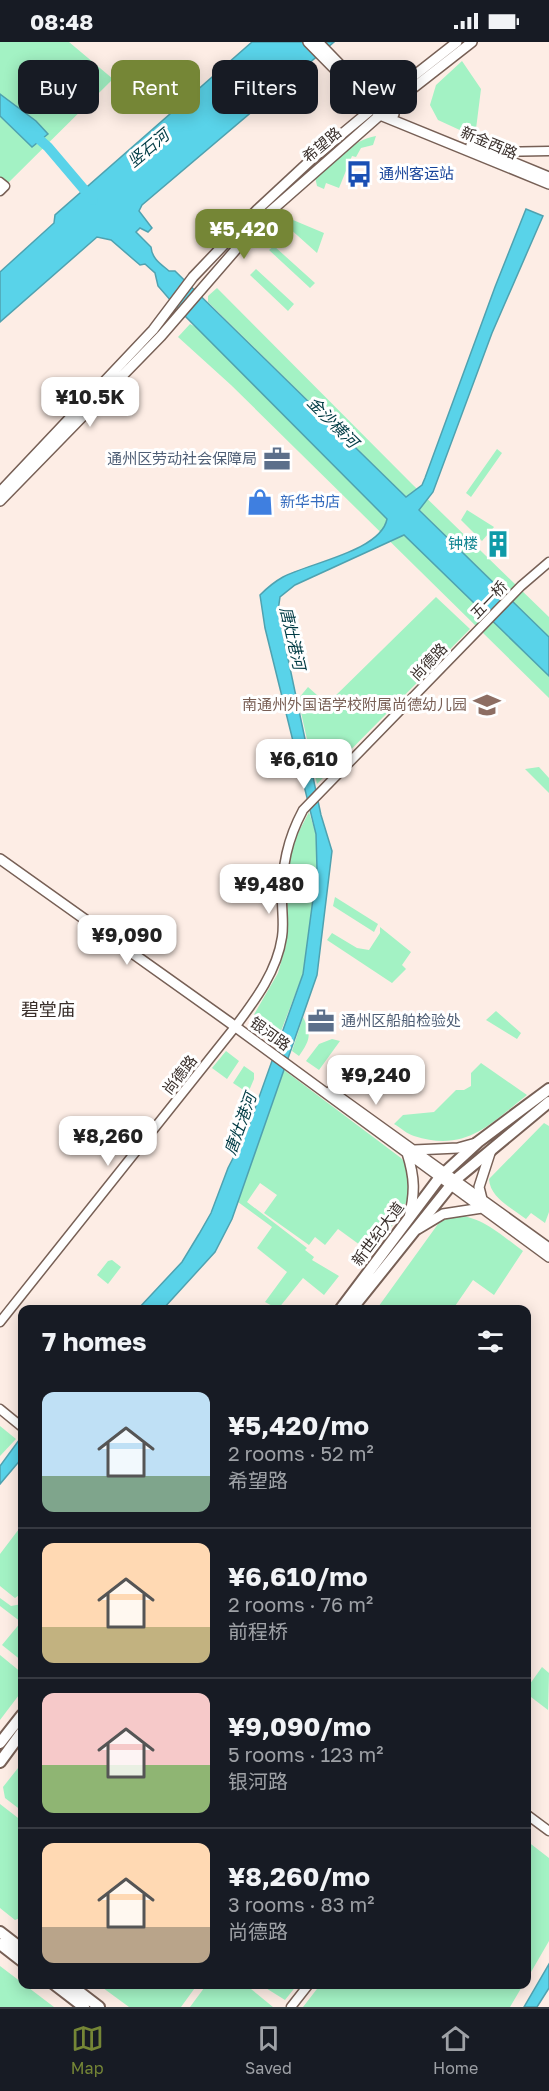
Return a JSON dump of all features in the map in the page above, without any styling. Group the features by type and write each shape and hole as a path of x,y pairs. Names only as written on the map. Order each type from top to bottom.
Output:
{"main road":[{"path":"308,42 330,61"},
{"path":"318,42 331,60"},
{"name":"希望路","path":"417,77 457,42"},
{"name":"希望路","path":"417,82 472,42"},
{"name":"希望路","path":"0,492 159,322 193,277 271,196 374,114"},
{"name":"希望路","path":"0,501 171,325 285,196 375,114"},
{"name":"新金西路","path":"388,114 549,184"},
{"name":"新金西路","path":"390,114 549,177"},
{"name":"银河路","path":"0,854 442,1175 549,1248"},
{"name":"银河路","path":"0,859 237,1024"},
{"name":"新世纪大道","path":"344,1305 442,1175 478,1142 549,1089"},
{"name":"新世纪大道","path":"355,1305 453,1182 549,1102"},
{"path":"408,1220 415,1191 410,1152 458,1148 478,1142"},
{"path":"413,1231 443,1214 482,1203 479,1187 491,1148"},
{"name":"银河路","path":"482,1203 549,1257"},
{"path":"0,1743 18,1720"},
{"path":"0,1762 18,1737"},
{"path":"0,1932 18,1946"},
{"path":"0,1944 18,1958"},
{"path":"61,1989 84,2007"},
{"path":"76,1989 99,2007"}],"street":[{"path":"464,148 490,152 549,151"},
{"path":"0,182 5,186 0,190"},
{"name":"五一桥","path":"477,632 521,586 549,562"},
{"name":"尚德路","path":"0,1322 237,1024 264,986 277,960 282,935 282,872 285,854 303,810 477,632"},
{"path":"0,1409 18,1424"},
{"path":"531,1818 549,1831"},
{"path":"291,2007 305,1989"}],"green space":[{"path":"0,42 69,42 90,60 18,60 18,114 78,114 5,186 0,182"},
{"path":"462,61 481,89 475,137 438,120 430,105 436,85"},
{"path":"99,67 111,77 111,81 99,93"},
{"path":"376,136 373,145 361,148 356,157 352,156 339,188 326,183 324,189 317,186 315,177 336,158 359,142"},
{"path":"293,220 324,233 317,253 288,227"},
{"path":"274,246 315,283 310,288 269,250"},
{"path":"256,269 294,304 288,311 250,275"},
{"path":"217,288 412,484 549,617 549,637 208,302 208,296"},
{"path":"190,324 196,327 549,676 549,698 231,385 178,337"},
{"path":"497,449 502,453 471,497 466,493"},
{"path":"467,510 494,527 482,541 461,520"},
{"path":"436,597 470,629 317,784 298,699 308,687 327,704"},
{"path":"539,767 549,778 549,793 525,769"},
{"path":"309,812 316,834 317,869 303,974 278,1039 252,1018 278,973 286,945 289,860 295,839"},
{"path":"335,897 378,924 374,932 333,906"},
{"path":"380,927 411,952 402,965 406,969 392,983 327,940 332,933 357,948 369,950 380,933"},
{"path":"496,1011 521,1033 517,1039 486,1020"},
{"path":"303,1017 309,1033 306,1046 299,1056 292,1051"},
{"path":"332,1039 340,1041 319,1070 306,1061 319,1044"},
{"path":"226,1051 239,1061 227,1079 212,1068"},
{"path":"481,1063 527,1095 489,1125 463,1138 448,1141 432,1140 411,1135 394,1124 403,1115 434,1112 456,1090 464,1090 471,1086 471,1073"},
{"path":"244,1066 254,1073 248,1093 233,1083"},
{"path":"284,1070 401,1158 408,1170 411,1183 409,1195 396,1221 371,1253 338,1229 325,1245 315,1237 309,1245 264,1213 277,1195 260,1183 247,1202 307,1248 305,1250 314,1257 312,1260 339,1276 324,1295 303,1278 281,1305 271,1305 265,1302 287,1272 257,1248 272,1227 238,1202"},
{"path":"544,1123 549,1126 549,1212 545,1223 531,1213 526,1219 503,1202 493,1192 489,1179"},
{"path":"452,1215 472,1218 499,1233 523,1251 494,1295 473,1280 456,1305 380,1305 438,1224"},
{"path":"112,1260 121,1267 108,1284 97,1275 108,1261"},
{"path":"0,1426 16,1439 0,1456"},
{"path":"18,1530 18,1596 15,1598 0,1586 0,1554"},
{"path":"0,1598 11,1606 18,1605 18,1620 0,1606"},
{"path":"18,1626 18,1658 2,1645"},
{"path":"0,1655 18,1670 18,1696 0,1720"},
{"path":"542,1667 549,1673 548,1710 531,1697 531,1682"},
{"path":"18,1768 18,1808 5,1798 3,1787"},
{"path":"0,1804 18,1818 18,1919 15,1920 0,1908"},
{"path":"531,1844 549,1858 549,1941 531,1972"},
{"path":"0,1966 18,1980 18,1989 30,1989 54,2007 0,2007"},
{"path":"104,1989 194,1989 181,2007 129,2007"},
{"path":"203,1989 251,1989 273,2007 190,2007"},
{"path":"267,1989 294,1989 285,2000"},
{"path":"317,1989 521,1989 510,2007 303,2007"}],"water":[{"path":"252,42 334,42 313,60 232,60"},
{"name":"竖石河","path":"212,77 212,114 249,114 142,205 139,211 152,228 148,232 140,228 136,232 151,247 157,261 169,271 175,271 406,497 422,485 425,478 526,209 543,216 492,333 433,492 419,510 549,637 549,676 404,535 295,585 280,597 278,611 321,815 332,851 317,975 232,1219 215,1252 167,1305 142,1305 182,1262 211,1213 228,1168 247,1131 303,974 317,869 316,834 265,628 260,595 283,577 342,555 372,540 382,530 387,519 178,309 158,286 155,273 145,264 140,265 111,240 97,237 0,322 0,272 54,223 55,215 170,114 200,114 200,88"},
{"path":"0,94 18,108 18,114 27,114 48,134 32,147 0,116"},
{"path":"18,1441 18,1463 0,1484 0,1466"},
{"path":"549,1964 549,1988 537,2007 524,2007"}],"waterway":[{"path":"31,132 48,147 93,200"}],"place":[{"name":"通州客运站","path":"359,174"},
{"name":"通州区劳动社会保障局","path":"277,459"},
{"name":"新华书店","path":"260,502"},
{"name":"钟楼","path":"498,544"},
{"name":"南通州外国语学校附属尚德幼儿园","path":"487,705"},
{"name":"通州区船舶检验处","path":"321,1021"}],"district":[{"name":"碧堂庙","path":"48,1010"}],"water label":[{"name":"金沙横河","path":"333,422"},
{"name":"唐灶港河","path":"293,638"},
{"name":"唐灶港河","path":"240,1124"}]}
